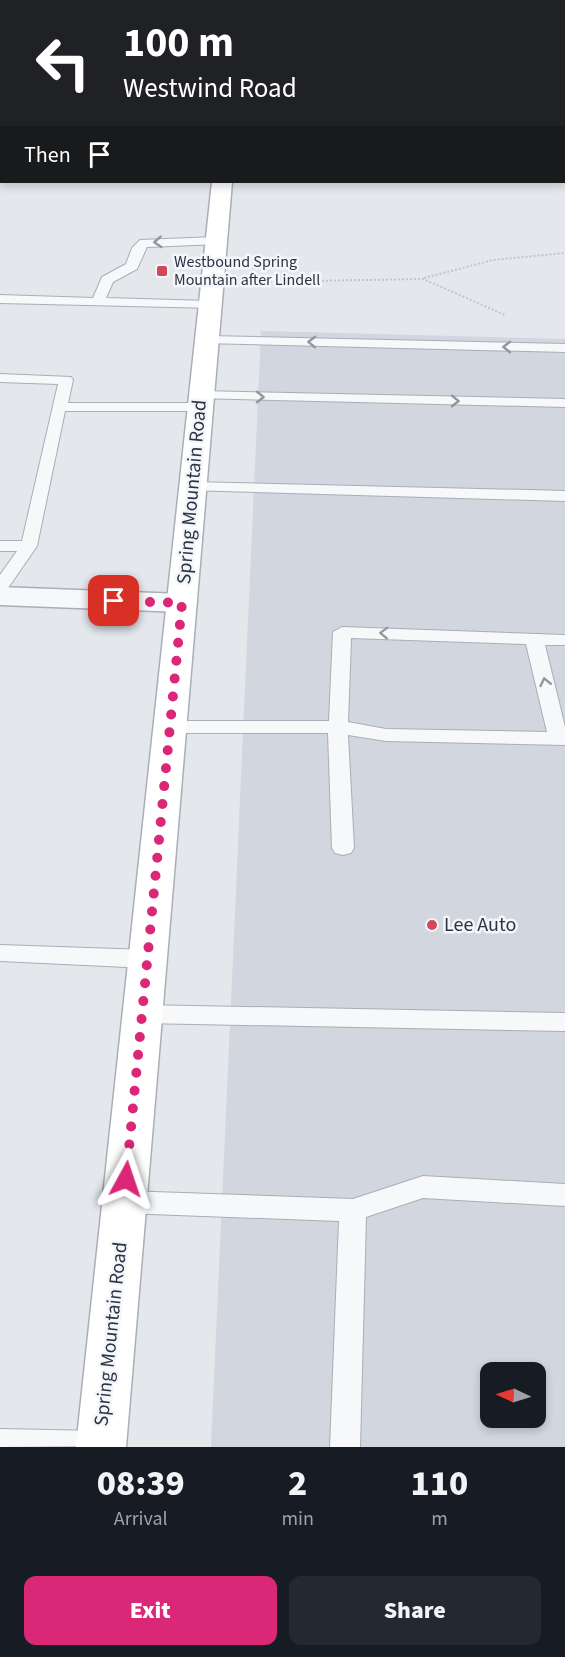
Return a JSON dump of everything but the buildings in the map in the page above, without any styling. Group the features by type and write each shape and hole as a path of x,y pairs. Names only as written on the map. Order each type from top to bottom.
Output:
{"main road":[{"name":"Spring Mountain Road","path":"101,1446 222,183"}],"street":[{"path":"0,596 182,603"}],"lane":[{"path":"98,302 107,280 132,266 138,248 144,243 151,241 216,241"},
{"path":"0,299 98,302 211,293"},
{"path":"207,340 565,348"},
{"path":"0,378 66,380 29,546 0,587"},
{"path":"59,407 201,401 565,403"},
{"path":"193,487 565,496"},
{"path":"0,546 29,546"},
{"path":"343,848 338,727 342,632 565,640"},
{"path":"170,727 338,727 386,735 561,739 534,639"},
{"path":"0,953 148,959"},
{"path":"142,1014 565,1022"},
{"path":"124,1202 353,1210 423,1187 565,1195"},
{"path":"345,1447 353,1210"},
{"path":"0,1444 101,1446"}],"path":[{"path":"211,293 423,279 460,266 539,253 565,253"},
{"path":"423,279 509,317"}],"shaded area":[{"path":"261,331 565,339 565,1447 211,1447"}],"place":[{"name":"Westbound Spring Mountain after Lindell","path":"162,271"},
{"name":"Lee Auto","path":"432,925"}],"route":[{"path":"114,601 182,603 126,1179"}]}
